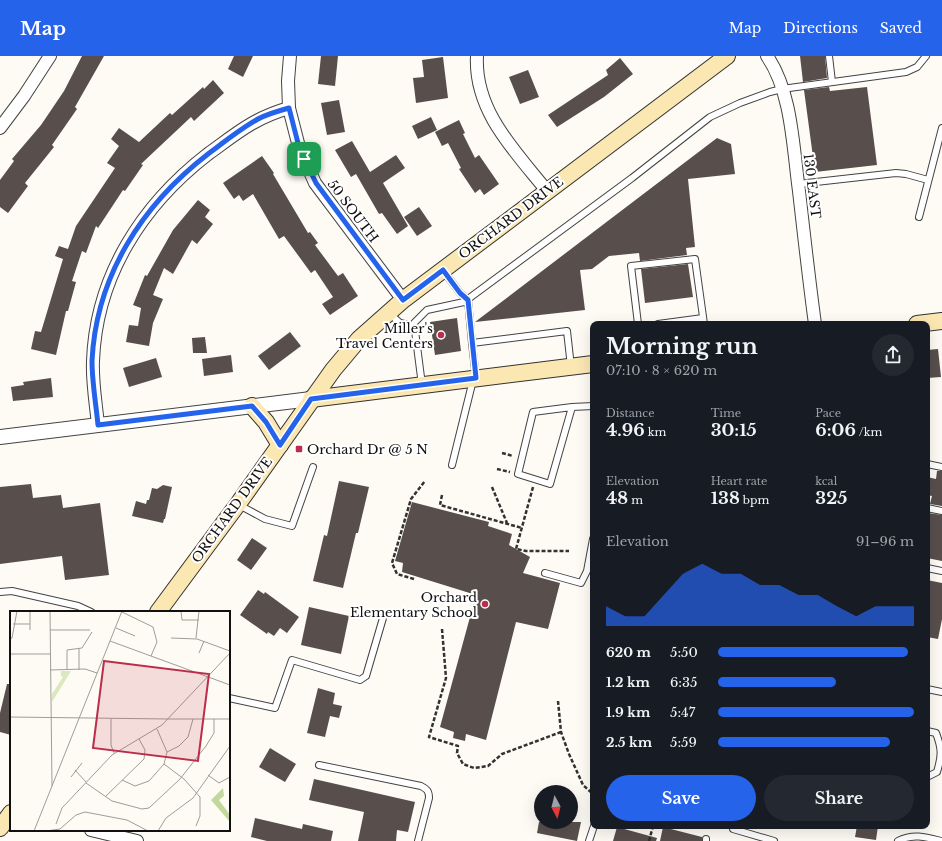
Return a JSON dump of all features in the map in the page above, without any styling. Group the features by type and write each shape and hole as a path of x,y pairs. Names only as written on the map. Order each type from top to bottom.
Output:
{"main road":[{"name":"ORCHARD DRIVE","path":"159,611 238,504 311,399 359,339 403,300 727,56"},
{"path":"930,322 942,321"},
{"path":"311,399 590,364"},
{"path":"252,406 266,422 280,445"},
{"path":"0,828 10,814"}],"street":[{"path":"0,128 24,96 50,56"},
{"name":"50 SOUTH","path":"290,56 288,81 289,108 299,147 316,183 403,300"},
{"path":"477,56 478,78 481,94 486,108 502,134 547,191"},
{"name":"130 EAST","path":"767,56 776,70 788,114 815,321"},
{"path":"98,425 93,373 94,342 107,287 120,256 129,240 160,198 187,171 245,127 265,116 289,108"},
{"path":"0,437 311,399"},
{"path":"0,811 10,813"},
{"path":"95,831 137,841"}],"lane":[{"path":"829,56 832,82"},
{"path":"422,385 414,323 427,310 468,300 632,178 710,117 740,103 782,89 906,72 917,67 926,56"},
{"path":"920,217 942,128"},
{"path":"798,184 896,172 928,180"},
{"path":"638,321 631,266 695,258 704,321"},
{"path":"443,270 460,293 468,300 475,378 452,465"},
{"path":"388,312 400,323 414,326"},
{"path":"472,343 567,332 571,367"},
{"path":"572,407 550,484 518,474 533,412 572,407 590,406"},
{"path":"930,465 942,467"},
{"path":"238,504 265,519 292,526 313,467"},
{"path":"930,509 942,511"},
{"path":"545,573 581,583 587,571 590,555"},
{"path":"930,569 942,571"},
{"path":"0,592 12,591 78,606 89,611"},
{"path":"230,698 275,708 292,660 360,680 366,676 383,618"},
{"path":"930,689 942,692"},
{"path":"930,732 936,733 942,747 941,762 937,772 930,776"},
{"path":"319,765 421,786 427,789 429,798 418,841"},
{"path":"589,841 593,829"},
{"path":"733,829 774,841"},
{"path":"898,841 904,837 920,835 941,841"}],"path":[{"path":"497,469 518,474"},
{"path":"414,578 397,574 392,563 411,499 425,481"},
{"path":"492,488 507,524"},
{"path":"442,495 440,505 522,528"},
{"path":"529,500 516,549 526,551 569,550"},
{"path":"442,629 446,678 429,737 458,746 457,752 463,764 474,768 488,766 502,754 561,732"},
{"path":"558,701 561,732 583,785 590,791"},
{"path":"649,841 652,829"}],"building":[{"path":"82,56 104,56 75,107 77,109 52,145 54,147 25,183 28,186 8,213 0,207 0,180 14,161 12,159 41,125 64,91"},
{"path":"234,56 253,56 243,77 228,69"},
{"path":"321,56 338,56 335,86 318,84"},
{"path":"800,56 825,56 827,78 803,82"},
{"path":"443,57 448,98 416,103 413,78 424,77 422,60"},
{"path":"620,58 633,74 604,97 557,127 548,115 608,75 606,70"},
{"path":"528,70 539,97 520,104 509,77"},
{"path":"213,80 224,93 194,121 191,117 141,164 143,165 125,191 123,190 98,228 96,226 86,253 82,251 72,281 76,282 68,311 66,311 56,355 31,349 35,331 41,332 63,259 55,256 59,246 68,249 76,226 115,168 107,163 119,146 111,139 119,128 139,142 170,113 172,115"},
{"path":"829,87 830,91 867,87 877,165 815,172 804,90"},
{"path":"339,100 345,132 327,135 321,103"},
{"path":"431,117 437,130 418,139 412,126"},
{"path":"459,120 465,133 463,134 475,158 479,155 499,184 484,195 480,189 475,193 459,169 461,168 448,143 442,146 435,132"},
{"path":"717,138 731,144 735,174 688,179 695,247 686,248 687,255 640,261 639,253 609,256 592,269 580,270 585,310 475,322"},
{"path":"352,141 370,172 396,155 405,168 383,183 408,226 397,234 382,213 379,214 356,174 351,177 335,150"},
{"path":"262,156 274,173 273,174 308,233 310,232 318,243 315,245 338,276 343,273 358,296 330,315 322,304 333,297 315,270 311,273 284,236 279,239 253,194 243,201 239,195 234,199 223,183"},
{"path":"198,200 210,210 205,217 213,224 197,244 192,240 173,274 164,268 153,295 163,299 153,323 149,346 126,342 129,325 138,326 141,308 133,305 145,275 147,276 173,230"},
{"path":"419,207 432,226 417,236 404,217"},
{"path":"688,264 693,297 645,303 641,269"},
{"path":"457,318 461,351 435,355 430,322"},
{"path":"290,332 301,346 269,370 258,356"},
{"path":"205,337 207,353 193,353 192,338"},
{"path":"938,349 941,377 930,378 930,350"},
{"path":"231,355 233,372 204,376 202,359"},
{"path":"156,358 162,377 129,387 123,368"},
{"path":"51,378 53,397 13,401 11,387 24,385 23,382"},
{"path":"937,471 942,471 942,506 930,504 932,496 930,496 930,478 936,479"},
{"path":"339,481 369,487 343,588 313,581 324,535 327,536"},
{"path":"31,484 33,498 61,495 63,508 100,503 109,575 65,580 62,556 0,564 0,487"},
{"path":"163,485 172,487 163,523 132,516 136,501 146,504 147,500 149,500 152,488 157,489"},
{"path":"412,502 489,522 488,526 512,534 509,545 530,557 523,573 560,583 548,629 516,622 486,740 466,734 465,741 453,738 454,732 440,727 476,595 402,572 403,563 395,561"},
{"path":"930,513 942,515 942,561 930,559"},
{"path":"252,538 267,548 251,570 237,560"},
{"path":"930,581 942,583 942,619 938,639 930,638"},
{"path":"258,590 264,594 265,592 299,617 287,633 280,628 274,636 268,632 267,634 240,615"},
{"path":"309,607 349,616 341,654 301,645"},
{"path":"7,684 10,684 10,735 0,732 0,713"},
{"path":"318,688 335,693 333,704 342,706 339,718 330,716 325,737 307,733"},
{"path":"270,748 296,764 285,782 259,767"},
{"path":"314,779 415,802 408,832 397,830 396,841 358,841 364,812 309,800"},
{"path":"255,818 302,829 303,824 333,831 331,841 267,841 251,837"},
{"path":"578,822 581,822 577,841 537,833 538,829 578,829"},
{"path":"616,829 624,829 657,838 656,841 613,841"},
{"path":"663,829 671,829 702,837 702,841 660,841"},
{"path":"856,829 878,829 876,840 855,837"}],"place":[{"name":"Miller's Travel Centers","path":"441,335"},
{"name":"Orchard Dr @ 5 N","path":"299,449"},
{"name":"Orchard Elementary School","path":"485,604"}],"route":[{"path":"289,108 299,147 304,159 309,172 316,183 403,300 443,270 460,293 468,300 476,378 311,399 280,445 266,422 252,406 98,425 92,363 94,342 103,300 120,256 148,213 173,184 187,171 245,127 275,112 289,108"}]}
